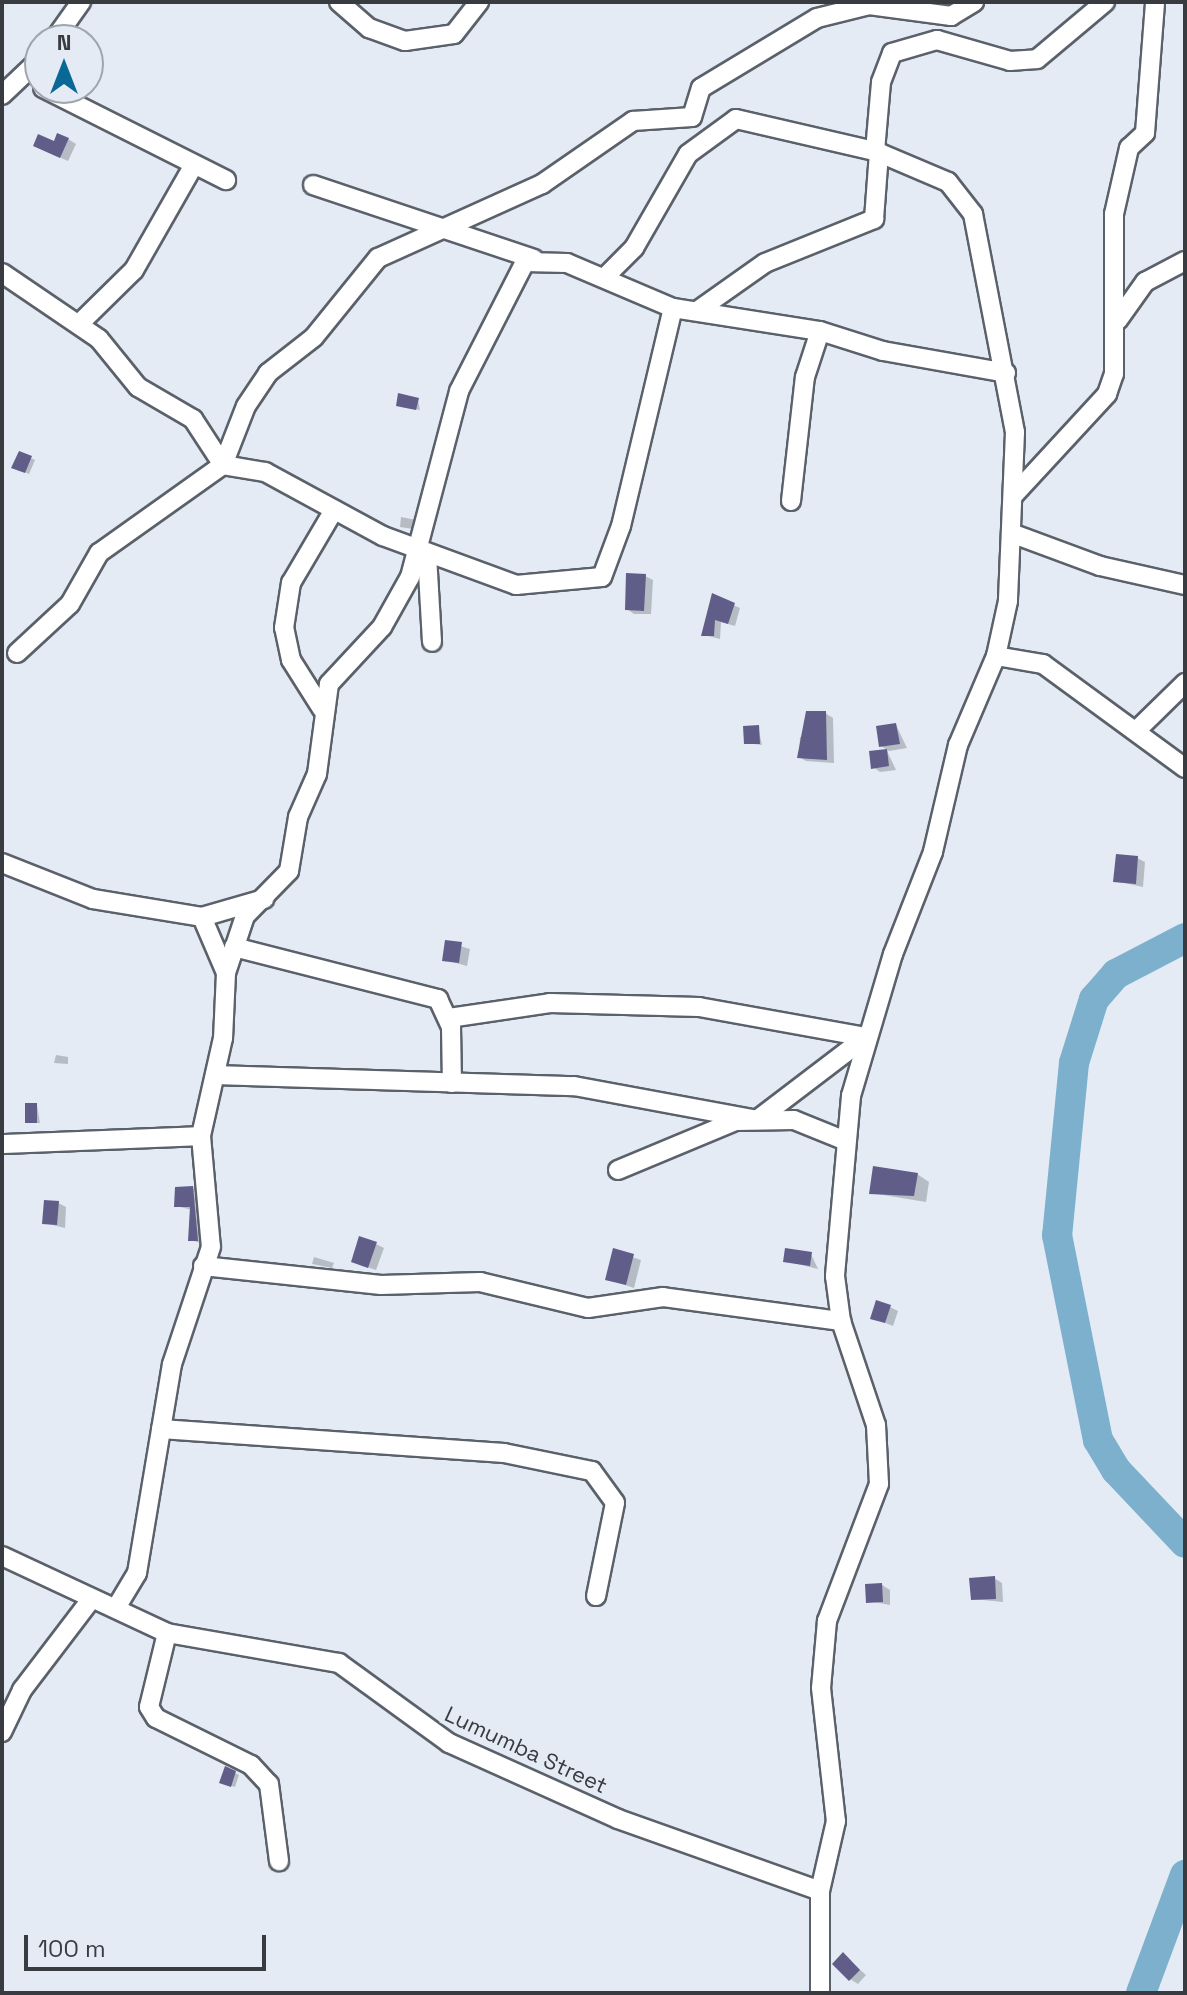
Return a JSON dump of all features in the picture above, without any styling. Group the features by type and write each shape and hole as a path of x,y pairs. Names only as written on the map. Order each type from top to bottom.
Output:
{"street":[{"path":"65,24 81,2"},
{"path":"339,2 369,28 405,41 454,34 479,2"},
{"path":"17,653 70,604 99,553 223,465 246,406 268,373 314,337 368,266 542,184 633,121 692,117 701,88 817,18 869,5 951,16 974,2"},
{"path":"697,311 765,263 874,219 881,82 892,53 937,40 1010,61 1037,59 1105,2"},
{"path":"1013,496 1107,394 1118,320 1114,214 1129,148 1145,133 1155,2"},
{"path":"2,95 23,77"},
{"path":"75,104 226,180"},
{"path":"606,276 634,248 688,154 736,119 877,152 948,182 973,214 1015,432 1008,601 996,656 958,745 933,852 866,1037 846,1141 835,1276 841,1321 876,1425 880,1468 869,1518 827,1621 821,1688 836,1821 820,1891 820,1993"},
{"path":"79,324 134,270 194,165"},
{"path":"313,185 444,232 534,259 606,276 673,308 820,331 883,351 1006,373"},
{"path":"116,1608 137,1573 161,1429 184,1318 203,1266 212,1219 201,1136 215,1075 226,973 234,947 245,916 267,899 289,871 298,817 317,774 322,709 329,684 382,627 410,577 421,552 459,391 513,275 534,259"},
{"path":"1118,320 1145,282 1185,261"},
{"path":"2,273 79,324 138,387 193,419 223,465 265,472 421,552 516,585 602,577 621,526 673,308"},
{"path":"791,501 805,377 820,331"},
{"path":"322,709 291,660 284,628 291,583 334,510"},
{"path":"1011,533 1100,566 1185,585"},
{"path":"421,552 432,642"},
{"path":"996,656 1043,664 1138,729 1185,768"},
{"path":"1138,729 1185,683"},
{"path":"2,863 93,899 202,917 267,899"},
{"path":"202,917 226,973"},
{"path":"234,947 365,975 438,999 449,1018 452,1083"},
{"path":"449,1018 550,1003 699,1007 866,1037"},
{"path":"215,1075 574,1086 757,1120 866,1037"},
{"path":"618,1170 716,1126 757,1120 794,1120 846,1141"},
{"path":"2,1144 201,1136"},
{"path":"203,1266 381,1285 480,1282 588,1308 663,1297 841,1321"},
{"path":"161,1429 504,1453 592,1471 615,1503 596,1596"},
{"name":"Lumumba Street","path":"2,1556 89,1602 116,1608 167,1633 339,1663 449,1743 618,1819 820,1891"},
{"path":"2,1732 22,1690 89,1602"},
{"path":"167,1633 149,1707 156,1718 251,1765 269,1784 279,1861"}],"building":[{"path":"57,133 69,138 60,158 33,146 38,134 54,141"},
{"path":"398,393 419,398 416,410 396,406"},
{"path":"19,451 32,456 25,473 11,468"},
{"path":"626,573 646,574 644,611 625,610"},
{"path":"712,593 735,603 728,624 715,620 714,636 701,636"},
{"path":"806,711 826,711 827,760 797,758"},
{"path":"896,723 900,744 879,747 876,726"},
{"path":"759,725 760,744 744,744 743,726"},
{"path":"887,749 889,766 871,769 869,751"},
{"path":"1116,854 1138,856 1136,884 1113,882"},
{"path":"445,940 462,942 459,963 442,961"},
{"path":"25,1103 37,1103 37,1123 25,1123"},
{"path":"873,1166 918,1173 914,1196 869,1194"},
{"path":"193,1186 198,1241 188,1241 190,1207 174,1207 175,1187"},
{"path":"44,1200 59,1201 57,1225 42,1224"},
{"path":"359,1236 377,1242 368,1268 351,1262"},
{"path":"613,1248 634,1254 626,1285 605,1280"},
{"path":"785,1248 812,1252 810,1266 783,1262"},
{"path":"876,1300 891,1305 885,1323 870,1319"},
{"path":"995,1576 996,1599 971,1600 969,1578"},
{"path":"882,1583 883,1602 866,1603 865,1584"},
{"path":"225,1766 236,1771 231,1787 219,1783"},
{"path":"843,1952 860,1970 849,1981 832,1964"}],"waterway":[{"path":"1185,938 1116,974 1094,999 1074,1063 1057,1235 1098,1440 1116,1470 1185,1543"},
{"path":"1141,1993 1185,1875"}]}
